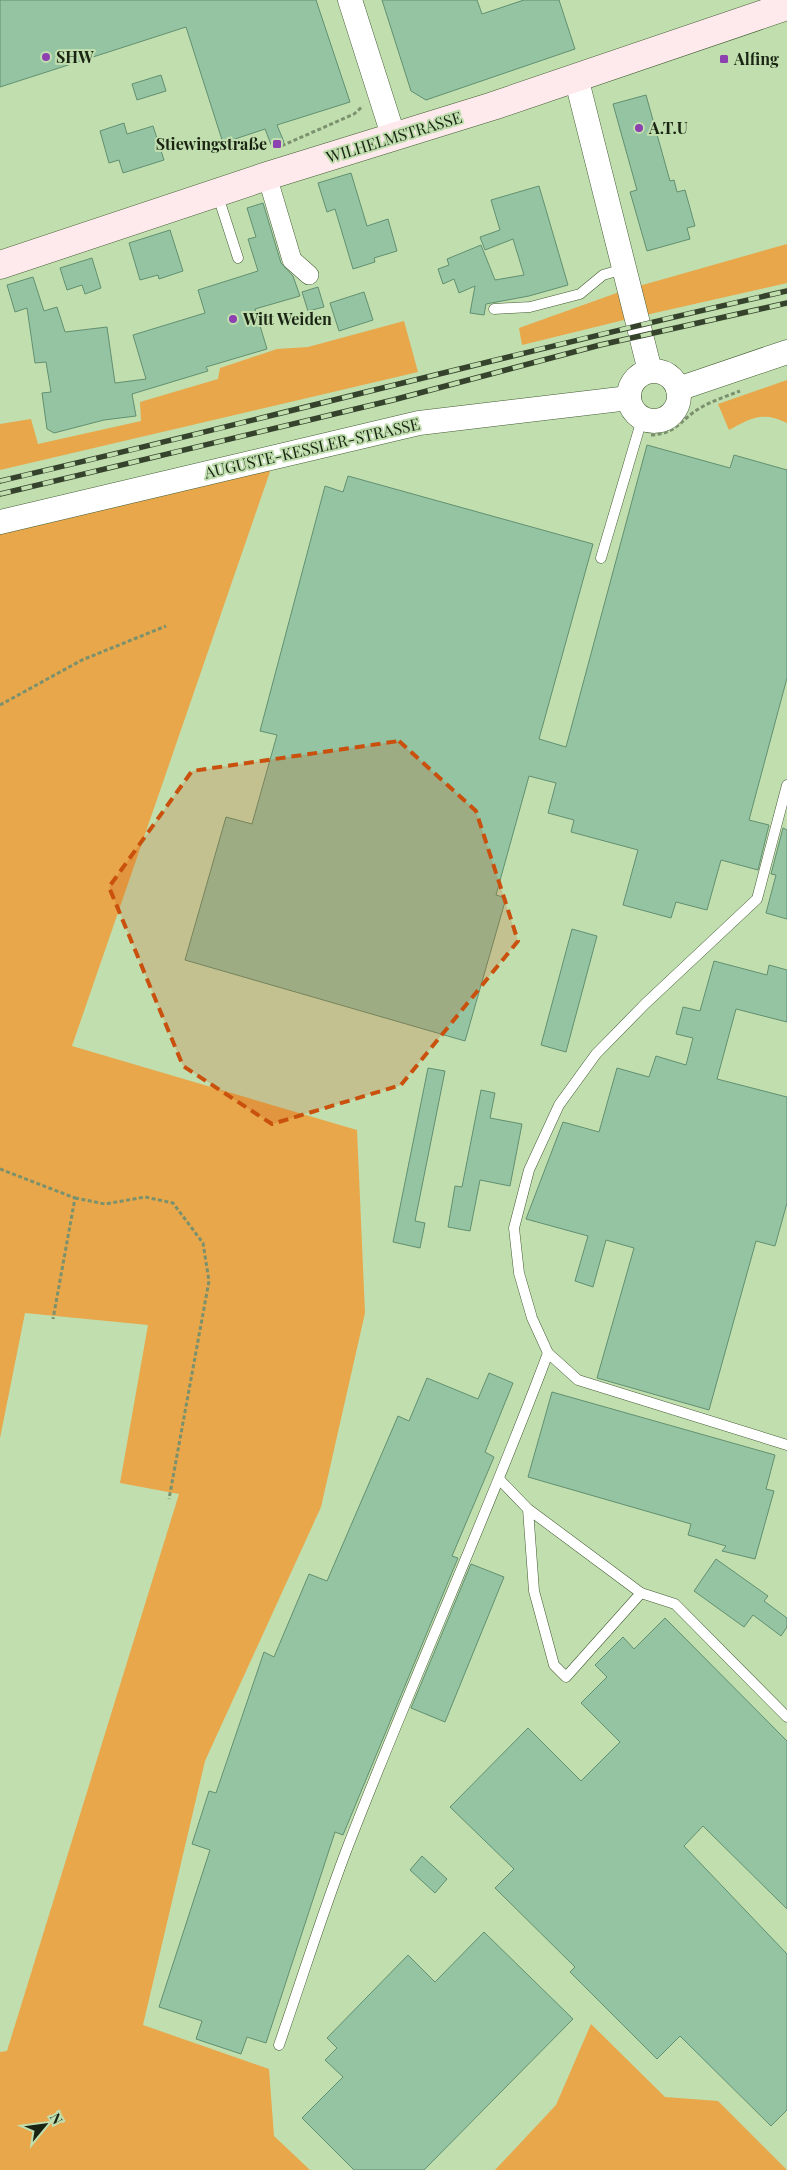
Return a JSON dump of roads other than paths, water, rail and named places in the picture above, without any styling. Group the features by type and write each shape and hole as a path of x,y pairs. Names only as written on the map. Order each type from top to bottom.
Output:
{"main road":[{"name":"WILHELMSTRASSE","path":"0,265 217,192 394,138 787,6"}],"street":[{"path":"350,0 394,138"},
{"path":"576,77 650,371"},
{"path":"267,176 292,260 309,276"},
{"path":"678,389 787,352"},
{"path":"650,371 665,373 672,378 678,389 679,400 672,414 658,421 640,424 629,398 631,384 636,378 650,371"},
{"name":"AUGUSTE-KESSLER-STRASSE","path":"0,522 419,423 629,398"}],"lane":[{"path":"217,192 238,258"},
{"path":"494,309 530,307 580,294 603,275 623,269"},
{"path":"601,558 640,424"},
{"path":"787,785 756,899 645,1004 596,1054 559,1106 529,1170 514,1228 519,1273 532,1318 548,1353 578,1380 787,1445"},
{"path":"279,2045 347,1848 409,1694 500,1479 548,1353"},
{"path":"500,1479 528,1509 642,1593 674,1604 787,1717"},
{"path":"528,1509 534,1591 554,1665 566,1677 642,1593"}],"railway":[{"path":"0,481 590,337 787,291"},
{"path":"0,494 393,400 600,345 787,303"}],"place":[{"name":"SHW","path":"46,57"},
{"name":"Alfing","path":"724,59"},
{"name":"A.T.U","path":"639,128"},
{"name":"Stiewingstraße","path":"277,144"},
{"name":"Witt Weiden","path":"233,319"}]}
